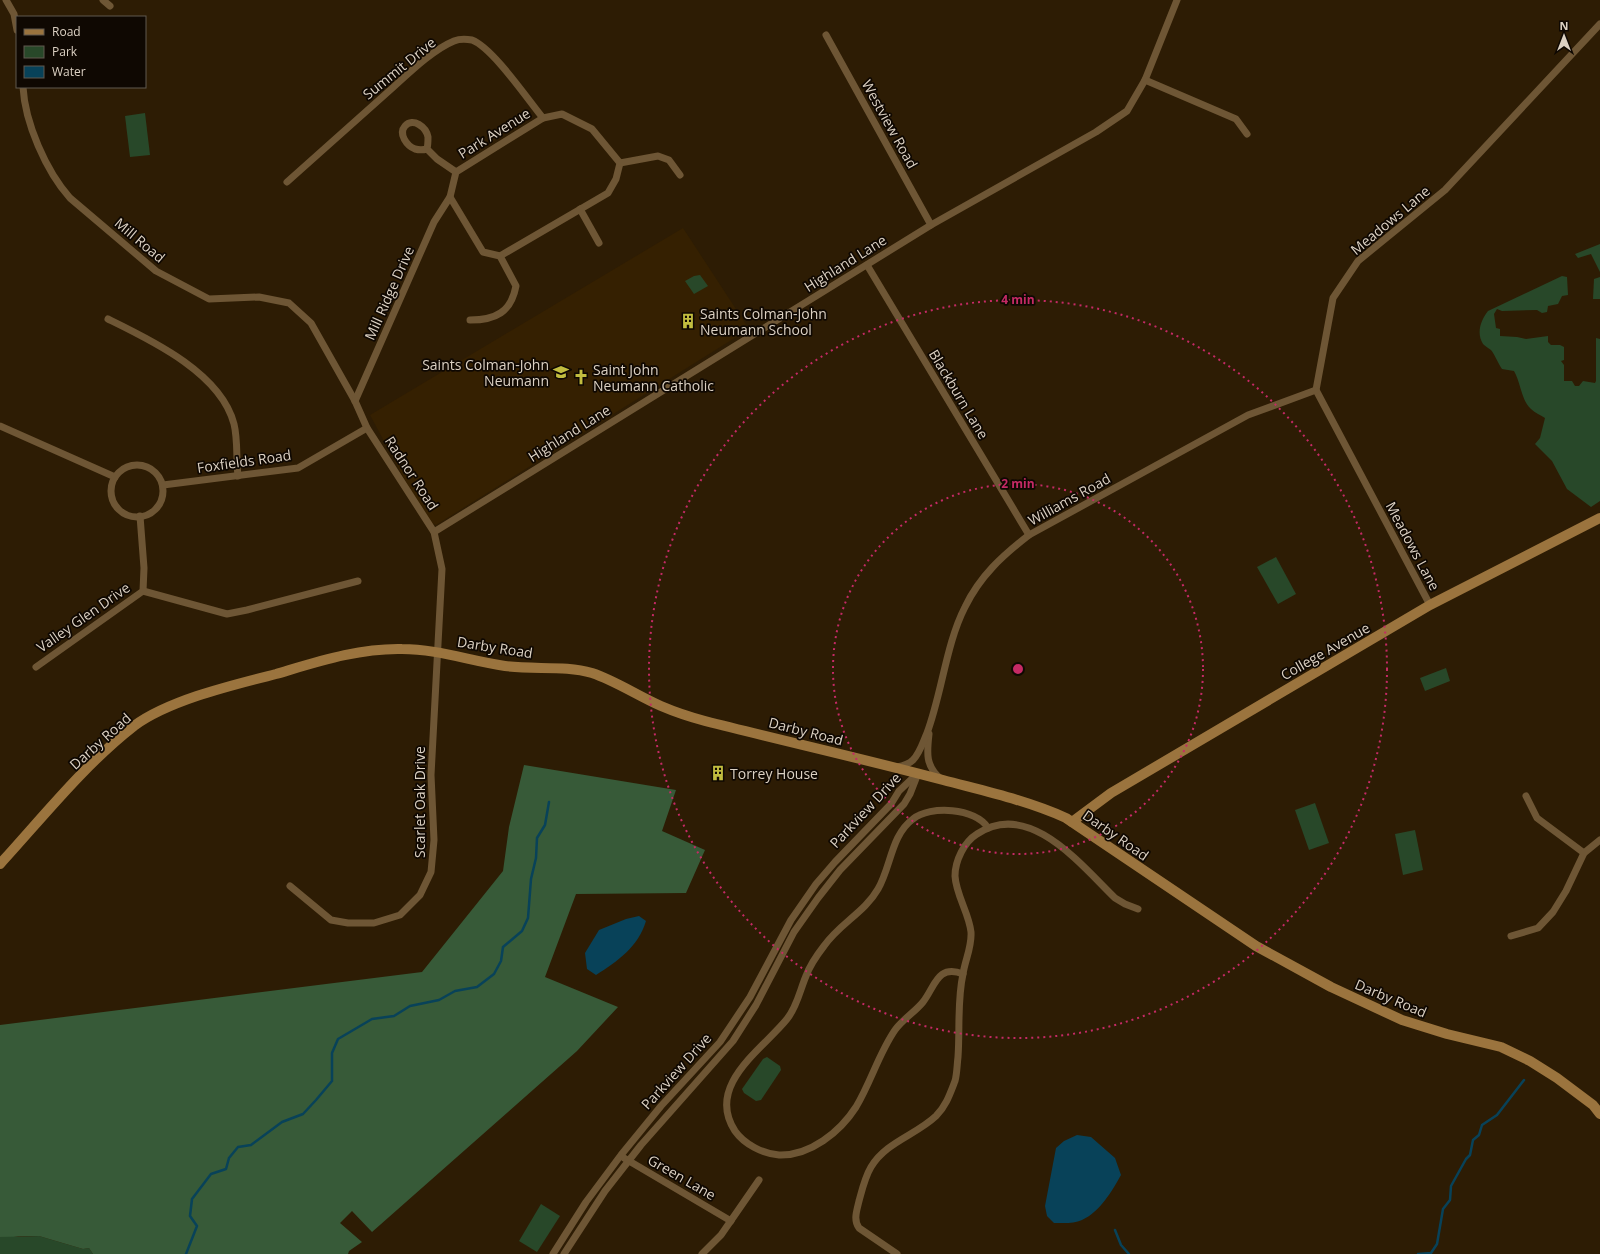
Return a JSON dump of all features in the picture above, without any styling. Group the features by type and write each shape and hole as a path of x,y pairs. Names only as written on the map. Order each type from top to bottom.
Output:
{"main road":[{"name":"College Avenue","path":"1072,822 1111,793 1430,605 1600,518"},
{"name":"Darby Road","path":"0,864 91,765 136,725 168,706 248,681 347,655 400,649 437,651 507,666 590,672 661,706 703,720 918,773 1048,809 1072,822 1256,946 1331,987 1402,1020 1447,1034 1501,1047 1530,1061 1557,1078 1593,1106 1600,1114"}],"street":[{"path":"6,0 14,14 16,25"},
{"path":"102,0 110,6"},
{"name":"Highland Lane","path":"434,532 930,226 1096,132 1127,111 1145,80 1177,0"},
{"name":"Meadows Lane","path":"1430,605 1316,390 1333,298 1358,261 1445,190 1600,24"},
{"name":"Westview Road","path":"826,35 930,226"},
{"name":"Summit Drive","path":"287,182 409,74 442,48 454,41 462,39 472,40 482,47 510,76 543,118"},
{"path":"1145,80 1236,119 1247,134"},
{"name":"Mill Road","path":"23,88 24,104 38,143 60,186 70,198 156,271 181,286 209,299 259,297 289,302 311,323"},
{"name":"Park Avenue","path":"456,172 543,118 562,114 592,129 620,163"},
{"path":"427,149 437,159 456,172"},
{"path":"450,197 483,252 500,256 608,192 616,179 620,163 658,156 670,160 680,175"},
{"name":"Mill Ridge Drive","path":"355,401 434,222 450,197 456,172"},
{"path":"580,209 599,243"},
{"path":"470,320 484,320 505,311 514,298 516,286 500,256"},
{"name":"Blackburn Lane","path":"867,265 1029,535"},
{"path":"108,319 154,342 194,369 215,389 227,406 234,424 238,476"},
{"name":"Radnor Road","path":"311,323 355,401 368,428 434,532 442,570 437,651"},
{"name":"Williams Road","path":"894,767 904,765 913,760 921,748 931,722 952,643 964,609 984,576 1004,555 1029,535 1248,415 1316,390"},
{"path":"0,426 115,477"},
{"name":"Foxfields Road","path":"163,485 298,468 368,428"},
{"path":"142,465 154,471 163,485 162,497 158,506 152,512 140,516 124,513 115,503 112,492 115,477 128,467 142,465"},
{"name":"Valley Glen Drive","path":"36,667 143,591 144,568 140,516"},
{"path":"143,591 227,614 358,581"},
{"name":"Scarlet Oak Drive","path":"290,886 330,920 348,922 374,922 400,915 420,895 431,872 434,840 431,775 437,651"},
{"name":"Williams Road","path":"931,722 927,751 928,762 932,770 941,779"},
{"name":"Parkview Drive","path":"553,1254 586,1202 620,1156 665,1102 720,1042 760,980 792,918 816,884 845,851 884,812 899,791 918,773"},
{"name":"Parkview Drive","path":"564,1254 605,1191 628,1161 672,1108 720,1057 744,1024 800,923 818,898 852,858 904,804 910,794 918,773"},
{"path":"1526,796 1537,818 1584,854"},
{"path":"963,974 956,971 946,973 933,983 924,1001 896,1028 854,1109 843,1124 821,1142 793,1153 770,1154 751,1145 737,1133 732,1124 728,1111 728,1098 732,1083 753,1053 791,1014 807,974 825,944 860,911 879,888 892,852 906,825 913,818 926,812 941,810 978,817 988,828"},
{"path":"898,1254 859,1228 856,1222 856,1212 866,1178 875,1161 890,1147 935,1116 949,1097 956,1079 963,974 970,944 971,932 956,882 956,868 962,850 975,834 999,824 1013,825 1045,835 1062,846 1115,898 1138,909"},
{"path":"1511,936 1538,928 1554,912 1584,854 1600,840"},
{"path":"845,851 852,858"},
{"path":"792,918 800,923"},
{"path":"665,1102 672,1108"},
{"name":"Green Lane","path":"620,1156 731,1221"},
{"path":"702,1254 721,1235 759,1180"}],"shaded area":[{"name":"Saints Colman-John Neumann","path":"683,228 749,329 436,525 427,521 370,415"}],"green space":[{"path":"145,113 150,155 130,157 125,116"},
{"path":"1600,244 1600,272 1591,254 1578,258 1575,254"},
{"path":"700,275 708,286 694,294 685,281 694,276"},
{"path":"1562,276 1567,277 1568,295 1562,296 1558,304 1548,306 1547,312 1542,313 1537,310 1502,311 1497,309 1494,314 1496,328 1500,329 1500,336 1526,339 1548,336 1548,342 1551,345 1560,345 1564,347 1564,360 1561,361 1564,365 1564,381 1572,381 1575,386 1579,386 1583,381 1595,383 1596,338 1600,339 1600,501 1591,507 1567,489 1552,461 1535,444 1540,438 1545,418 1528,405 1525,401 1514,371 1502,369 1491,350 1483,344 1480,335 1481,322 1488,311"},
{"path":"1600,277 1600,299 1593,299 1594,279"},
{"path":"1276,557 1296,594 1278,604 1257,567"},
{"path":"1446,668 1450,681 1425,691 1420,678"},
{"path":"524,765 676,790 662,831 705,850 686,893 576,894 545,977 618,1007 577,1051 372,1232 352,1211 340,1223 362,1242 349,1251 348,1254 93,1254 89,1248 83,1249 39,1236 0,1237 0,1025 422,972 503,871 509,827"},
{"path":"1315,803 1329,843 1309,850 1295,810"},
{"path":"1415,830 1423,870 1403,875 1395,834"},
{"path":"767,1057 780,1066 781,1070 761,1100 756,1101 744,1093 742,1089 763,1059"},
{"path":"541,1204 560,1216 537,1252 519,1241"},
{"path":"9,1235 18,1237 39,1236 83,1249 89,1248 93,1254 0,1254 0,1237"}],"water":[{"path":"639,916 646,921 638,938 632,946 619,959 596,975 587,969 585,953 599,930 626,919"},
{"path":"1077,1135 1091,1137 1115,1158 1121,1175 1114,1188 1094,1212 1076,1222 1054,1223 1047,1216 1045,1206 1056,1148 1064,1141"}],"waterway":[{"path":"186,1254 197,1226 190,1216 192,1199 211,1174 226,1169 229,1158 238,1147 251,1145 282,1122 303,1114 316,1100 332,1081 332,1053 338,1039 372,1019 394,1016 410,1006 439,1000 455,991 477,987 494,974 501,961 503,947 522,931 528,918 531,879 536,858 537,838 545,825 549,802"},
{"path":"1418,1254 1431,1253 1437,1244 1443,1209 1450,1200 1451,1186 1466,1159 1470,1155 1473,1140 1479,1135 1482,1125 1497,1115 1524,1080"},
{"path":"1115,1230 1121,1245 1129,1254"}],"place":[{"name":"Saints Colman-John Neumann School","path":"688,321"},
{"name":"Saints Colman-John Neumann","path":"561,372"},
{"name":"Saint John Neumann Catholic","path":"581,377"},
{"name":"Torrey House","path":"718,773"}]}
